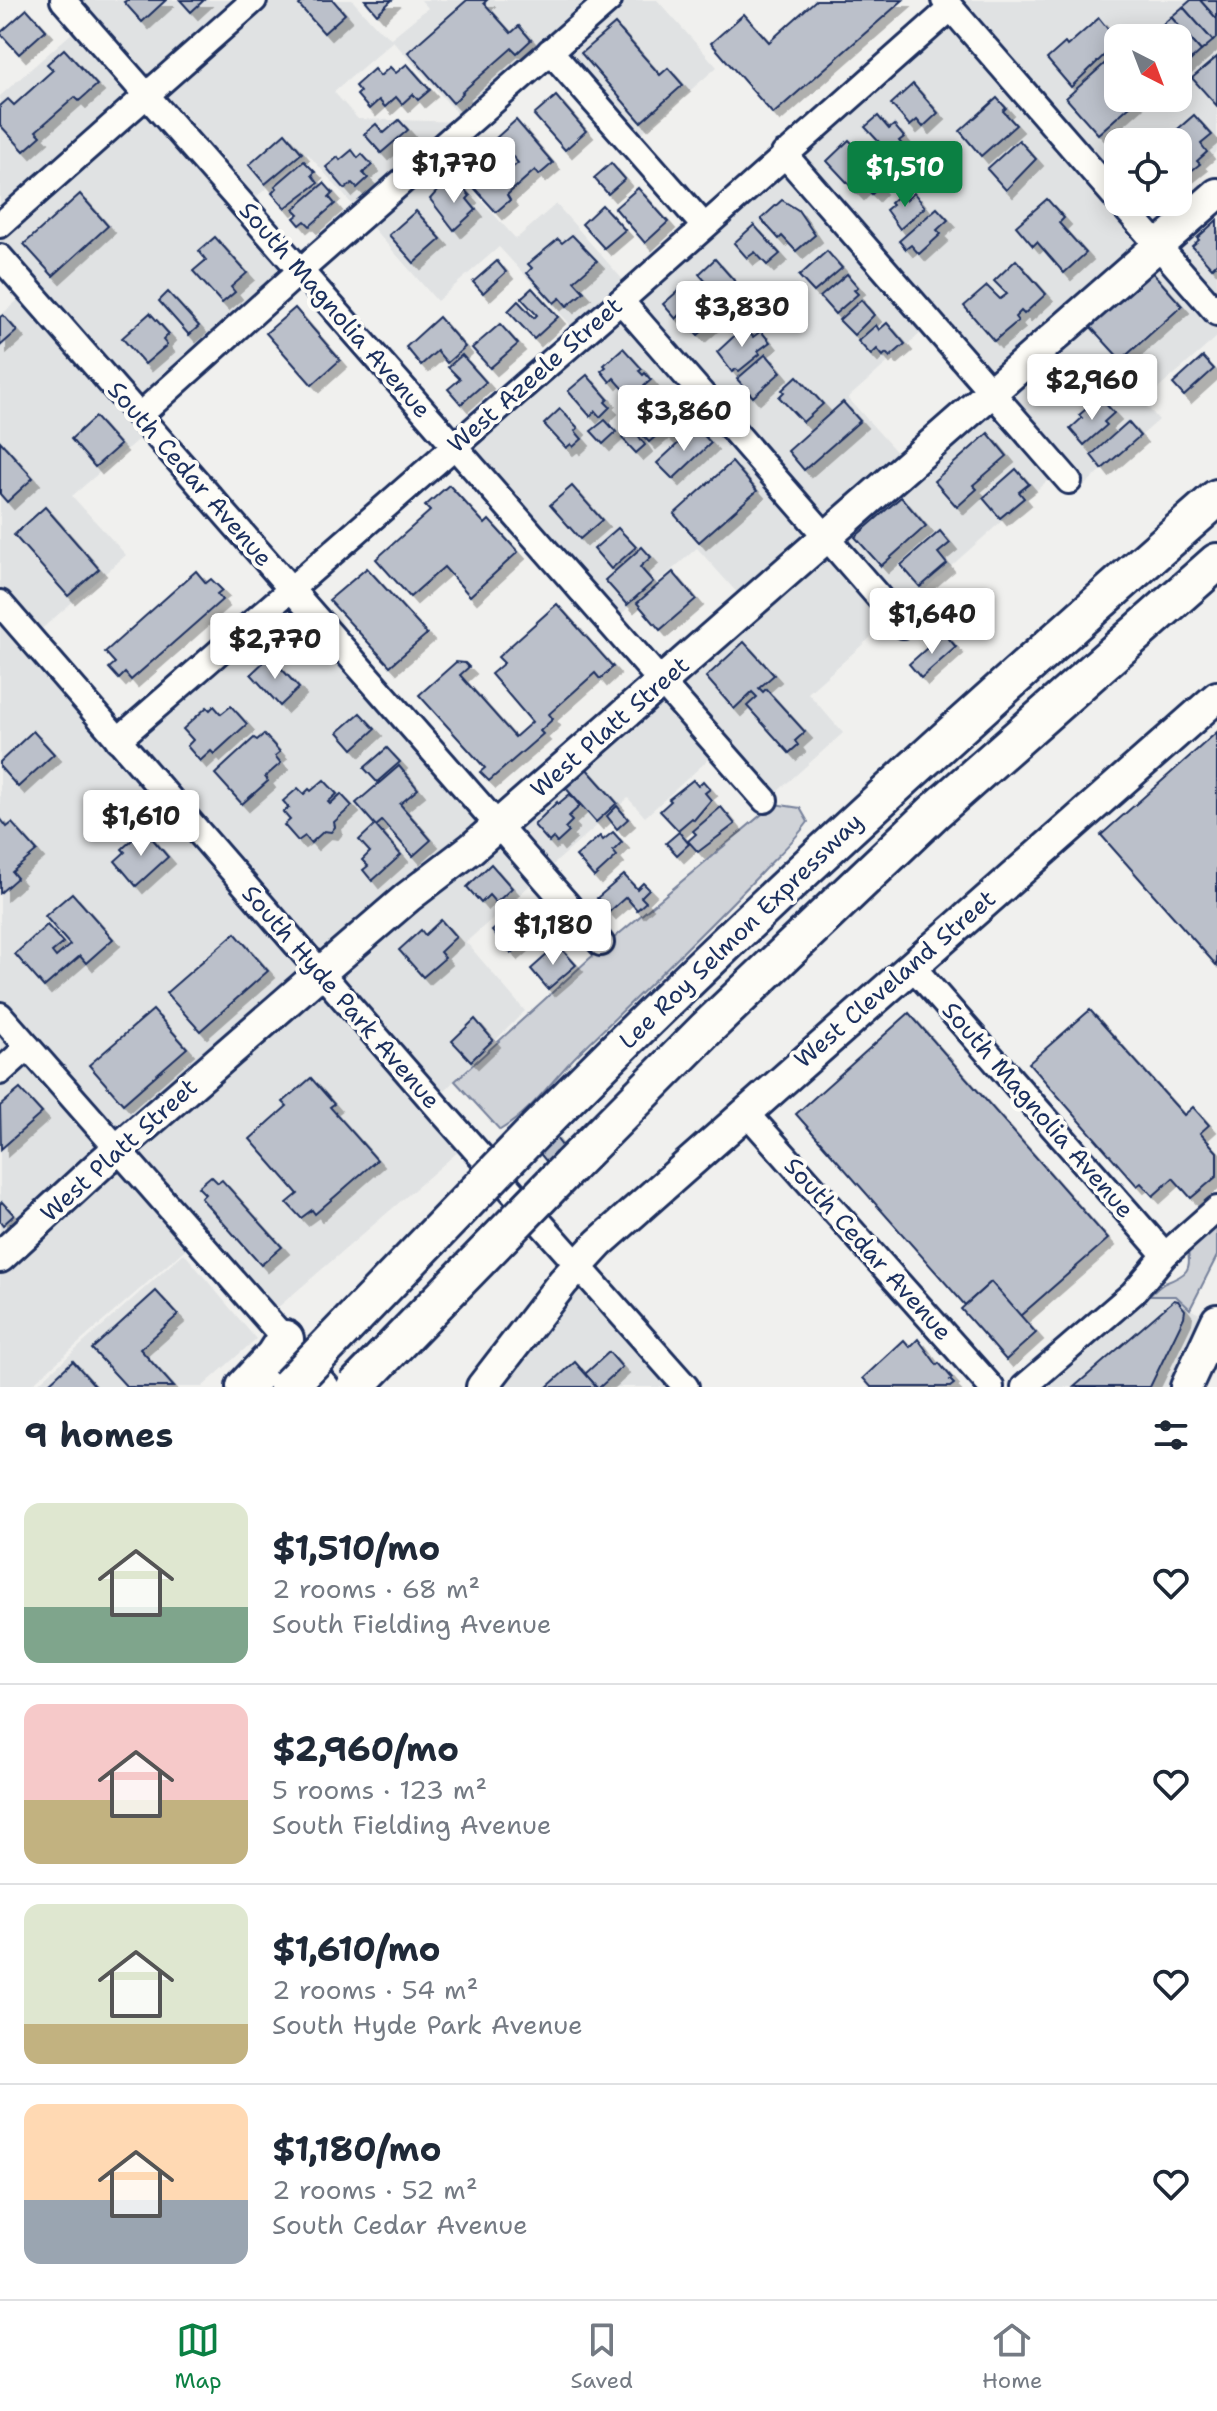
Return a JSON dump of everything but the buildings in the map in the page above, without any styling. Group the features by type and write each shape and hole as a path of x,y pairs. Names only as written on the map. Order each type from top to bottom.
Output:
{"highway":[{"name":"Lee Roy Selmon Expressway","path":"288,1387 536,1130 661,1006 888,790 1217,498"},
{"name":"Lee Roy Selmon Expressway","path":"355,1387 707,1028 913,832 1217,562"},
{"path":"245,1387 274,1356 285,1339"}],"main road":[{"name":"West Platt Street","path":"0,1257 118,1149 408,897 497,826 1217,194"},
{"name":"West Cleveland Street","path":"482,1387 577,1265 599,1243 1217,697"},
{"path":"1186,1387 1217,1320"}],"street":[{"name":"South Magnolia Avenue","path":"63,0 765,800"},
{"path":"0,225 254,0"},
{"path":"139,416 609,0"},
{"path":"947,4 1104,184"},
{"name":"West Azeele Street","path":"118,740 621,301 947,4"},
{"path":"550,51 704,226"},
{"path":"784,154 1069,481"},
{"path":"1132,216 1217,313"},
{"name":"South Cedar Avenue","path":"0,257 601,943"},
{"path":"621,301 903,625"},
{"name":"South Hyde Park Avenue","path":"0,603 686,1387"},
{"name":"South Magnolia Avenue","path":"911,965 1165,1255"},
{"path":"0,1015 327,1387"},
{"path":"0,1072 28,1047"},
{"name":"South Cedar Avenue","path":"745,1111 991,1387"},
{"path":"1024,1387 1133,1293 1165,1255 1217,1209"}],"shaded area":[{"path":"77,0 249,0 147,91"},
{"path":"257,0 352,0 377,28 391,38 428,8 421,0 605,0 439,153 516,239 556,204 631,289 580,335 499,247 437,301 308,154 245,206 148,96","holes":["393,41 465,122 358,119 334,92"]},
{"path":"615,0 657,0 717,67 635,139 558,50"},
{"path":"953,0 1217,0 1217,151 1192,173 1192,128 1104,128 1104,171"},
{"path":"950,11 1104,187 1104,216 1129,216 1149,239 984,382 932,323 848,398 901,457 740,596 697,548 613,621 460,447"},
{"path":"81,25 297,269 139,411 0,254 0,96"},
{"path":"1217,203 1217,293 1173,243"},
{"path":"1153,244 1217,316 1217,337 1143,402 1159,420 1079,490 989,387"},
{"path":"27,292 149,430 72,496 126,555 29,640 117,742 291,593 492,822 657,680 719,750 645,817 628,798 466,942 525,1011 435,1100 318,966 0,1243 0,316"},
{"path":"986,389 1057,472 808,693 843,733 767,801 658,678"},
{"path":"774,804 800,808 808,822 792,842 569,1063 532,1104 500,1130 455,1081 589,959"},
{"path":"320,976 467,1144 269,1315 121,1147"},
{"path":"117,1155 192,1243 29,1387 0,1387 0,1259"},
{"path":"1217,1220 1217,1256 1190,1309 1176,1296 1149,1296 1186,1271 1189,1262 1187,1247"},
{"path":"184,1253 256,1339 202,1387 34,1387"},
{"path":"581,1264 683,1387 507,1387 500,1379"},
{"path":"1133,1295 1176,1296 1203,1316 1170,1387 1027,1387"}]}
